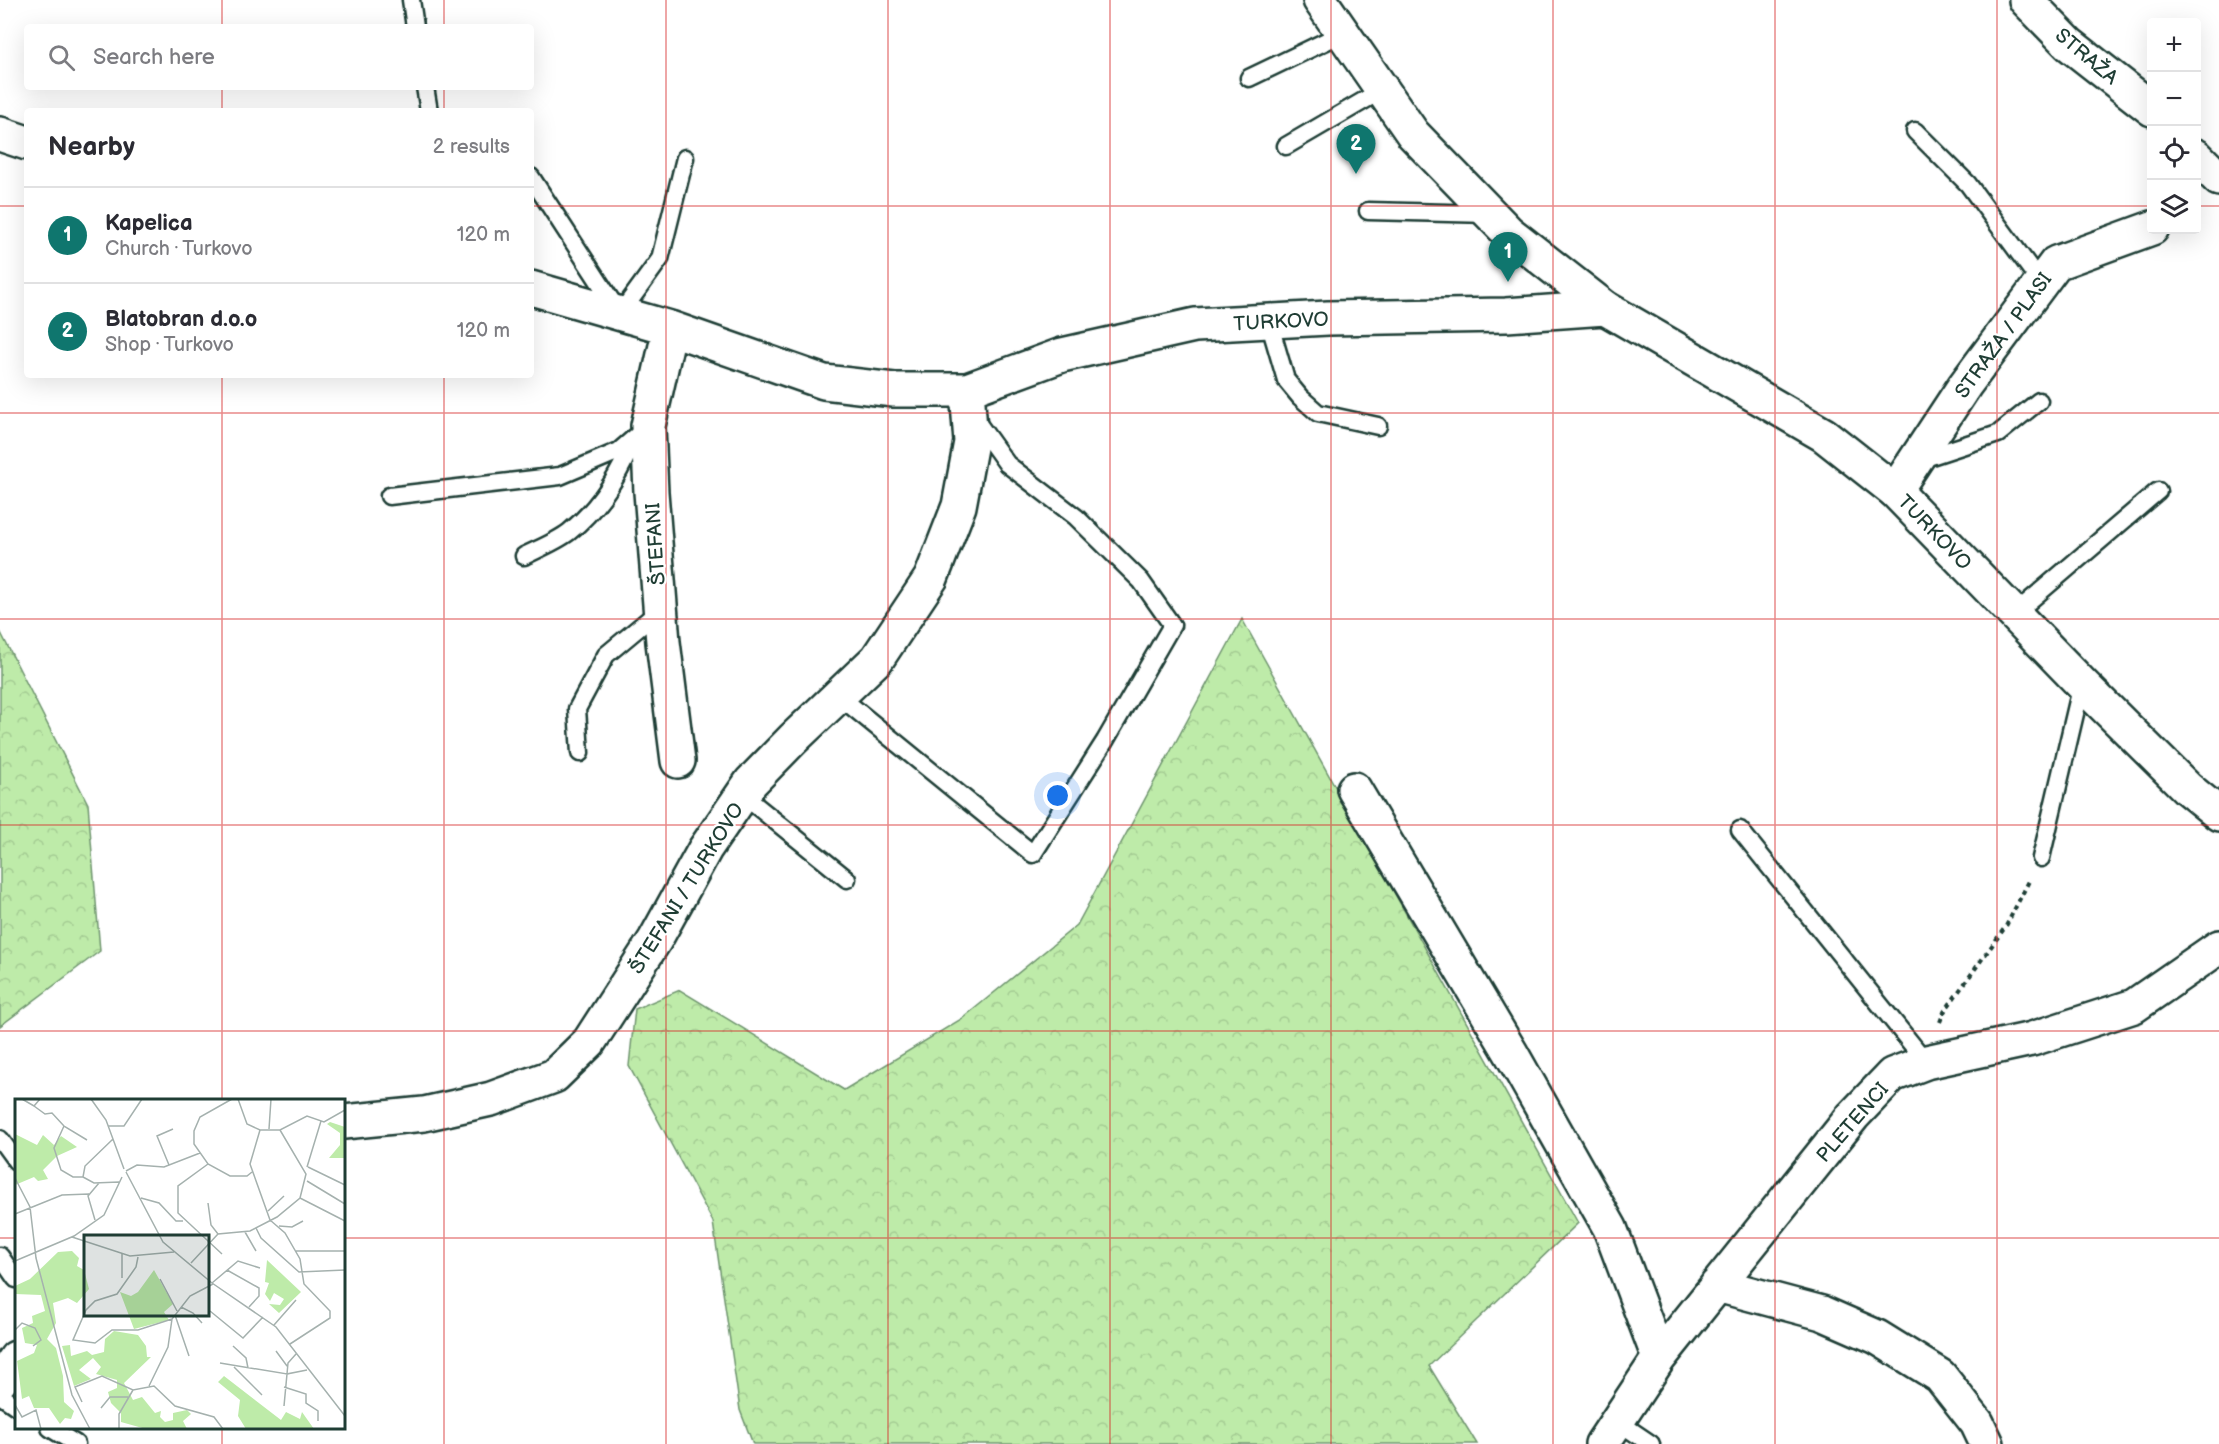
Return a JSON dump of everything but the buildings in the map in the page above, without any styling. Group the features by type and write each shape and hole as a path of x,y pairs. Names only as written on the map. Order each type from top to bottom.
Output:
{"street":[{"name":"TURKOVO","path":"1320,0 1413,134 1508,232 1605,308 1824,435 1895,491 2082,684 2187,788 2219,814"},
{"name":"STRAŽA","path":"2026,0 2069,44 2147,106"},
{"path":"0,134 24,142"},
{"path":"2201,161 2219,181 2201,194"},
{"name":"STRAŽA / PLASI","path":"1895,491 1965,386 2056,262 2147,229"},
{"path":"534,289 670,328 824,382 968,400"},
{"name":"TURKOVO","path":"968,400 1073,352 1195,325 1328,318 1506,315 1605,308"},
{"name":"ŠTEFANI","path":"670,328 641,432 678,761"},
{"name":"ŠTEFANI / TURKOVO","path":"345,1122 435,1112 491,1100 554,1076 589,1042 655,940 705,849 752,782 877,658 931,578 959,506 971,442 968,400"},
{"path":"1354,789 1511,1053 1610,1228 1659,1358"},
{"name":"PLETENCI","path":"1615,1436 1659,1358 1853,1116 1892,1075 1926,1062 2032,1039 2134,1006 2219,947"},
{"path":"1717,1286 1822,1313 1877,1337 1940,1377 1977,1423 1987,1444"},
{"path":"0,1381 15,1359"}],"lane":[{"path":"411,0 415,24"},
{"path":"1249,78 1343,33"},
{"path":"426,90 428,108"},
{"path":"1286,146 1382,90"},
{"path":"1915,130 1968,184 2041,283"},
{"path":"534,182 620,314 660,259 685,159"},
{"path":"1368,211 1490,214"},
{"path":"1269,322 1286,380 1300,397 1318,413 1378,426"},
{"path":"838,696 1033,854 1105,741 1172,625 1141,580 1084,525 1007,464 968,400"},
{"path":"1915,461 1998,434 2039,401"},
{"path":"389,496 560,476 619,451 641,432"},
{"path":"524,556 568,532 600,501 621,471 641,432"},
{"path":"2014,614 2158,491"},
{"path":"580,753 577,709 606,655 660,610"},
{"path":"2041,858 2082,684"},
{"path":"743,795 847,879"},
{"path":"1740,830 1926,1062"},
{"path":"0,1139 15,1160"},
{"path":"0,1256 15,1278"},
{"path":"0,1395 15,1405"},
{"path":"52,1429 76,1444"},
{"path":"1615,1436 1651,1444"}],"path":[{"path":"1926,1062 1944,1012 2006,926 2041,858"}],"green space":[{"path":"1242,619 1578,1223 1429,1366 1477,1444 753,1444 740,1410 713,1222 629,1066 635,1009 680,990 844,1090 963,1018 1077,925"},
{"path":"0,631 88,804 100,951 0,1026"}],"place":[{"name":"Blatobran d.o.o","path":"1356,174"},
{"name":"Kapelica","path":"1508,282"}]}
